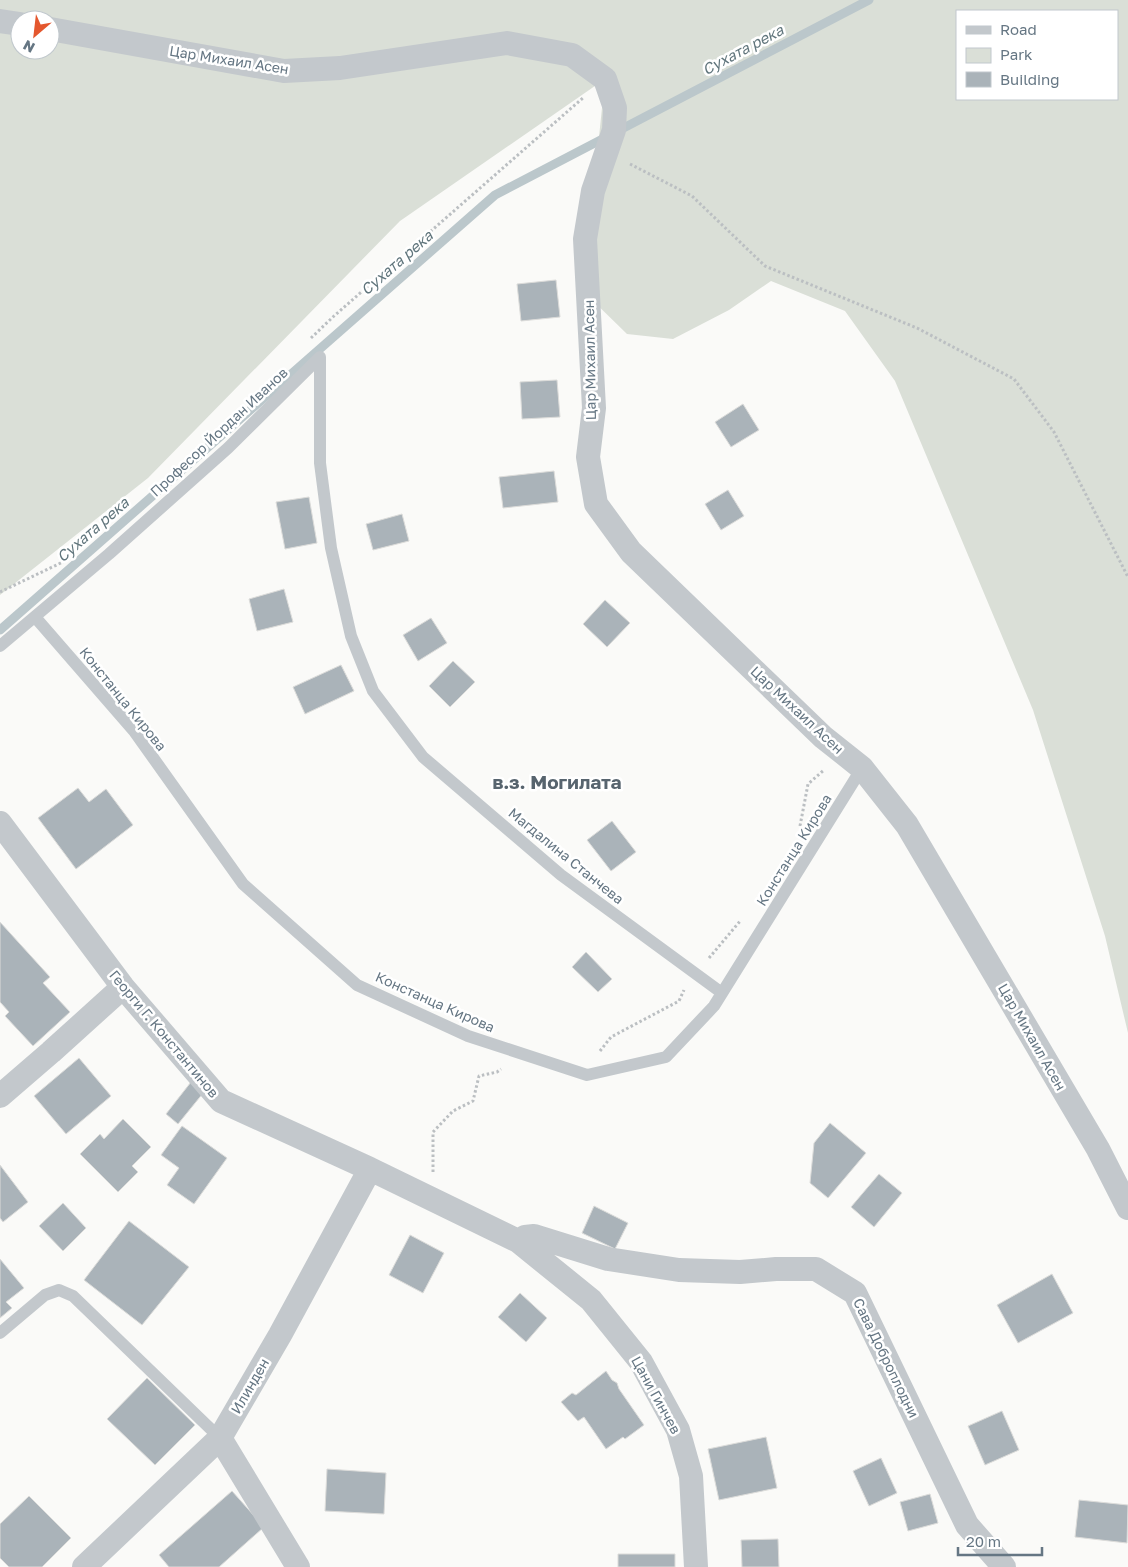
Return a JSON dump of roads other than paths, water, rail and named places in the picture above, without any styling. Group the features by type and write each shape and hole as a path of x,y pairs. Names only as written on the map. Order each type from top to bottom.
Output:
{"street":[{"name":"Цар Михаил Асен","path":"60,31 284,70 340,68 507,43 572,55 605,79 615,108 610,142 593,191 585,239 594,408 588,457 596,504 632,552 816,730 862,768 908,825 1098,1149 1128,1208"},
{"name":"Георги Г. Константинов","path":"0,823 122,986 221,1101 370,1169 518,1241"},
{"path":"0,1096 122,986"},
{"name":"Илинден","path":"84,1567 220,1438 280,1335 370,1169"},
{"name":"Сава Доброплодни","path":"518,1241 525,1237 534,1236 608,1259 679,1270 740,1272 776,1269 816,1269 855,1293 967,1524 1004,1567"},
{"name":"Цани Гинчев","path":"518,1241 591,1300 641,1362 678,1430 691,1476 696,1567"},
{"path":"220,1438 298,1567"}],"lane":[{"name":"Професор Йордан Иванов","path":"0,646 109,554 228,448 320,357"},
{"name":"Магдалина Станчева","path":"320,357 320,463 331,548 351,636 373,691 423,757 561,875 722,993"},
{"name":"Констанца Кирова","path":"34,617 134,731 243,884 357,985 468,1036 586,1075 666,1057 714,1006 862,768"},
{"path":"0,1333 45,1295 59,1290 73,1296 220,1438"}],"waterway":[{"name":"Сухата река","path":"0,630 495,195 869,0"}],"district":[{"name":"в.з. Могилата","path":"557,782"}]}
